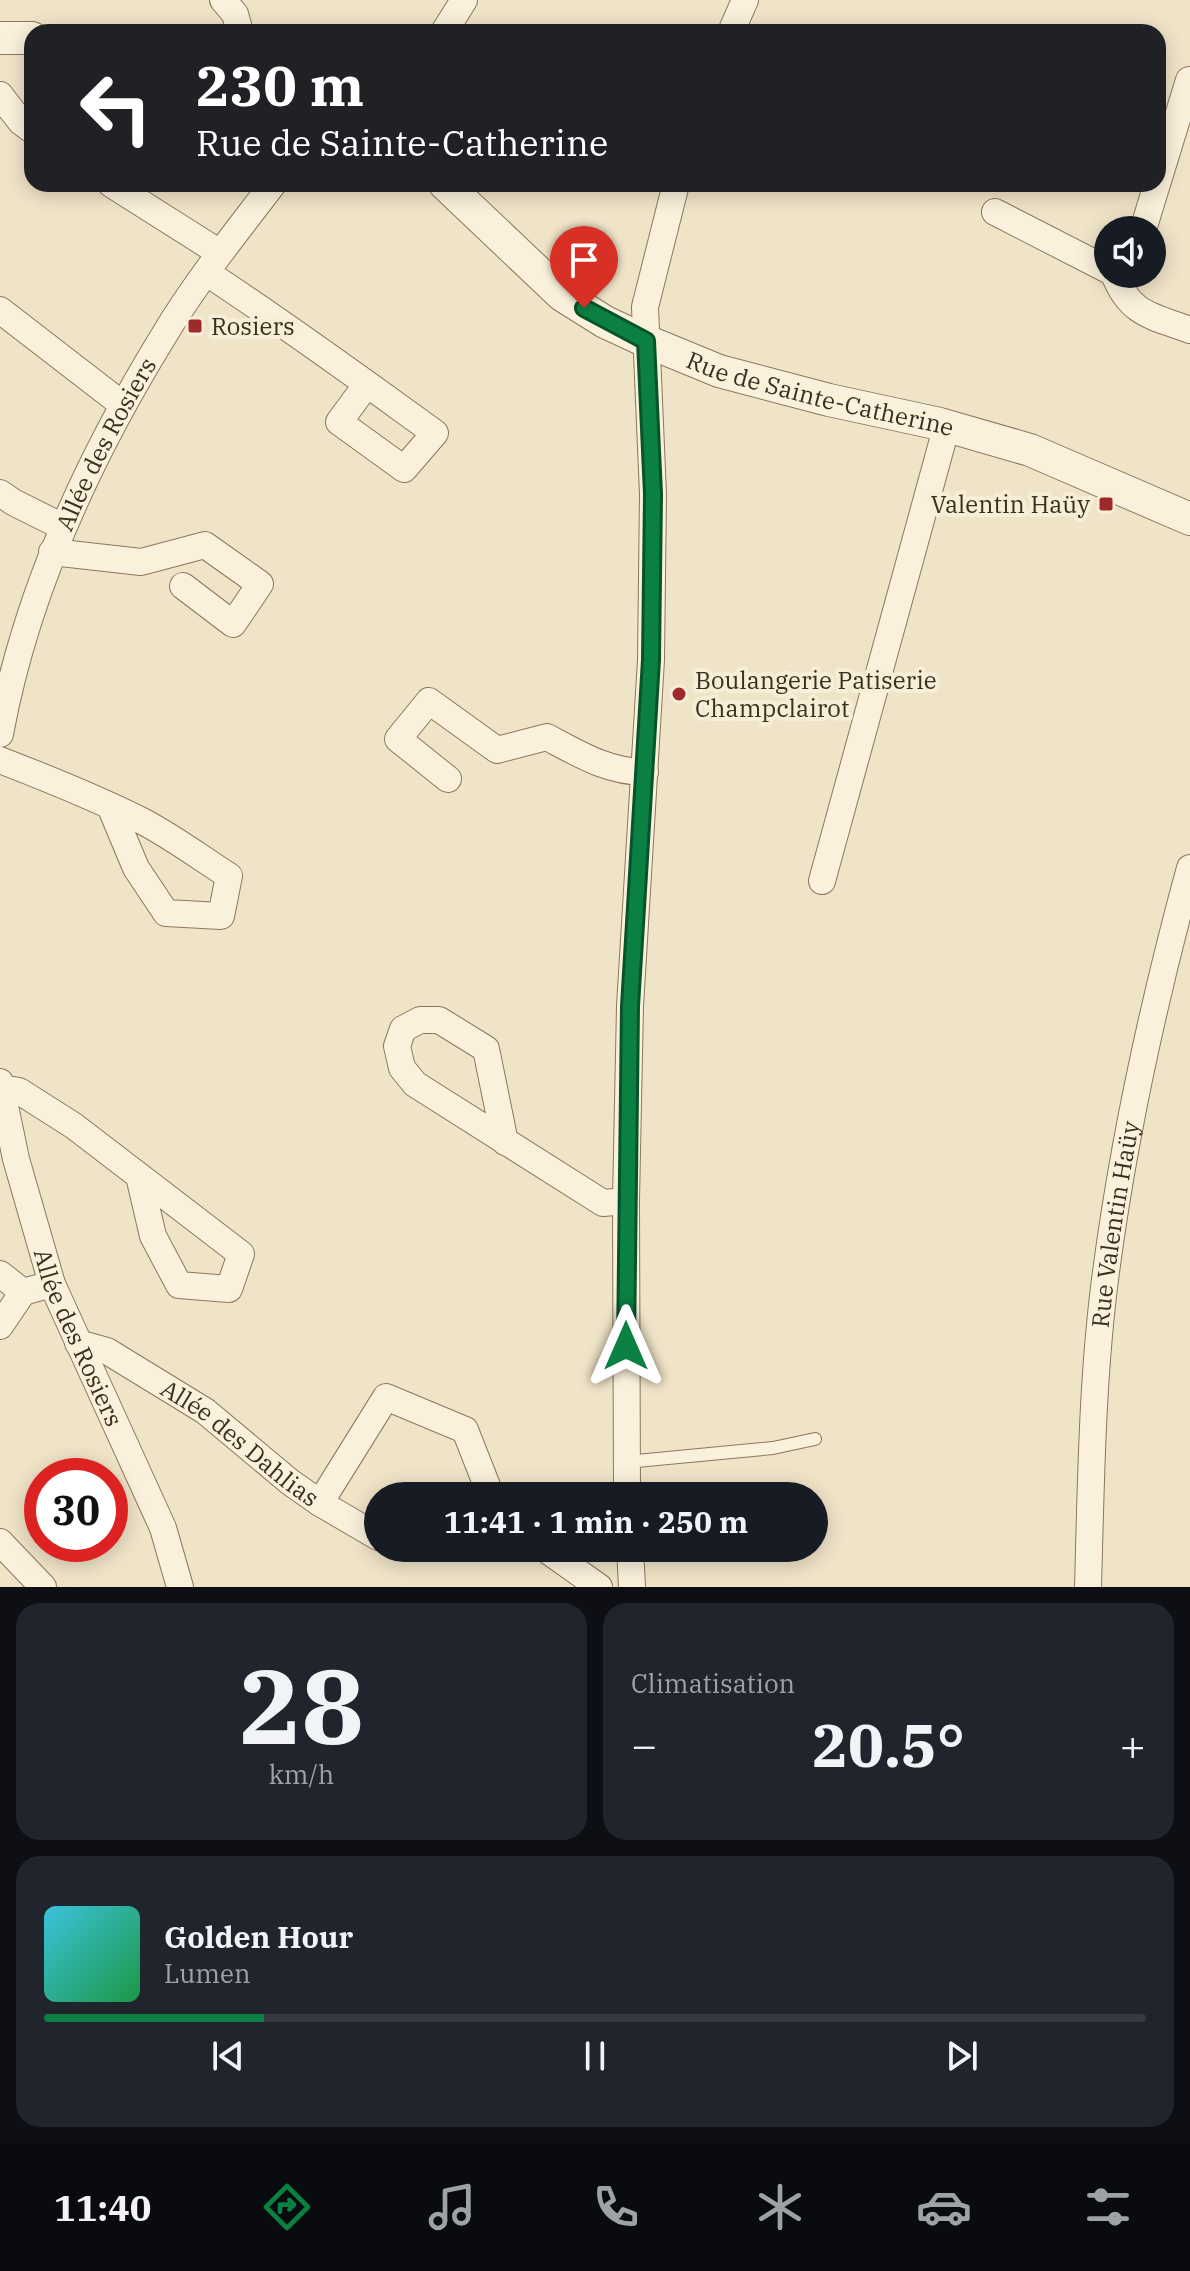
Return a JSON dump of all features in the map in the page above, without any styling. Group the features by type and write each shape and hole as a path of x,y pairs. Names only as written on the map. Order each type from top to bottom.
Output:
{"street":[{"path":"223,0 235,14 238,24"},
{"path":"449,24 464,0"},
{"path":"734,24 745,0"},
{"path":"0,40 24,38"},
{"path":"1166,156 1189,80"},
{"path":"0,95 24,124"},
{"path":"121,192 367,384"},
{"name":"Allée des Rosiers","path":"0,734 5,678 52,552 123,405 164,334 267,192"},
{"name":"Rue de Sainte-Catherine","path":"453,192 562,295 605,322 646,341 719,371 829,400 947,425 1030,450 1190,519"},
{"path":"627,1482 626,1201 630,1006 651,660 653,494 645,307 674,192"},
{"path":"1147,216 1155,192"},
{"path":"995,212 1094,263"},
{"path":"1126,288 1141,312 1190,330"},
{"path":"0,310 123,405"},
{"path":"822,881 947,425"},
{"path":"0,493 63,527"},
{"path":"52,552 141,562 205,545 260,584 233,624 183,586"},
{"path":"448,779 398,739 429,701 497,750 547,737 598,763 625,772 645,772"},
{"path":"0,760 82,792 147,824 229,876 221,916 166,913 136,868 110,806"},
{"name":"Rue Valentin Haüy","path":"1088,1587 1093,1404 1106,1273 1129,1128 1189,883"},
{"path":"505,1142 486,1049 439,1020 420,1020 403,1029 397,1046 402,1068 415,1084 505,1142 603,1203 626,1201"},
{"name":"Allée des Rosiers","path":"0,1082 16,1159 52,1284 163,1528 180,1587"},
{"path":"1,1088 19,1091 74,1126 241,1254 229,1289 179,1285 153,1236 139,1176"},
{"path":"0,1274 23,1292"},
{"path":"0,1326 23,1292 52,1284"},
{"name":"Allée des Dahlias","path":"78,1343 107,1351 205,1411 320,1503 386,1397 465,1430 485,1482"},
{"path":"320,1503 364,1529"},
{"path":"0,1542 43,1587"},
{"path":"564,1562 599,1587"},
{"path":"631,1562 632,1587"}],"lane":[{"path":"626,1462 773,1448 815,1439"}],"place":[{"name":"Rosiers","path":"195,326"},
{"name":"Valentin Haüy","path":"1106,504"},
{"name":"Boulangerie Patiserie Champclairot","path":"679,694"}],"route":[{"path":"584,308 605,322 646,341 649,381 653,494 651,660 630,1006 626,1346"}]}
